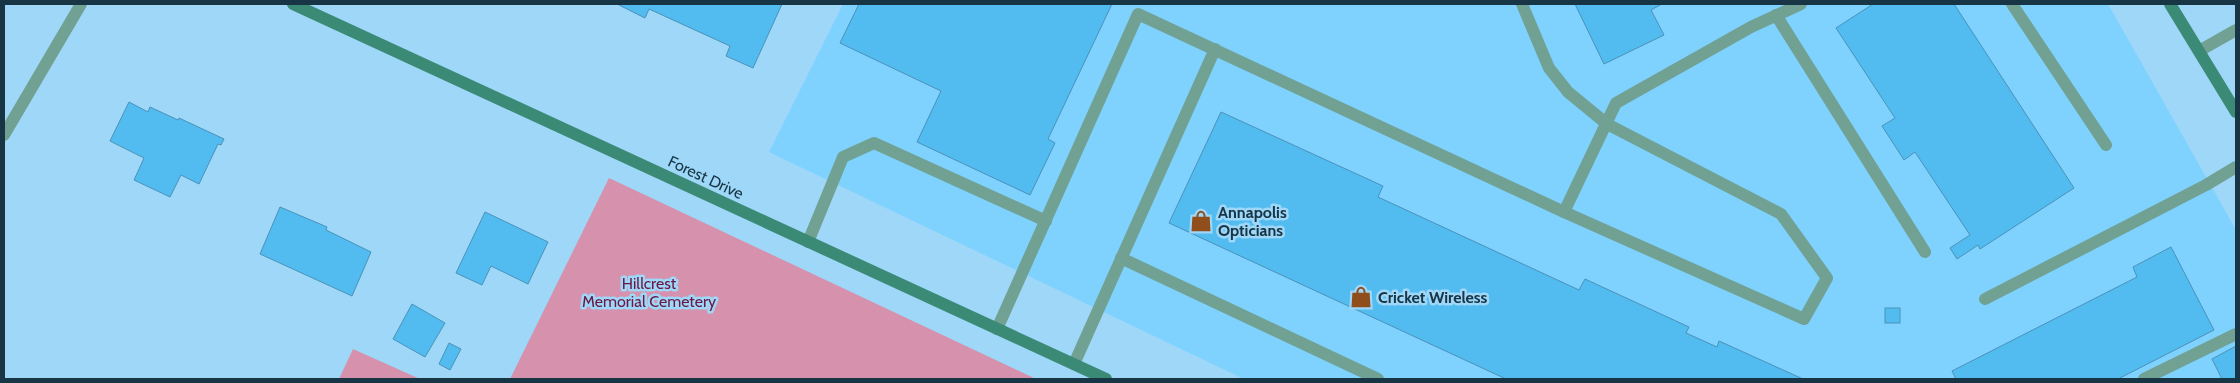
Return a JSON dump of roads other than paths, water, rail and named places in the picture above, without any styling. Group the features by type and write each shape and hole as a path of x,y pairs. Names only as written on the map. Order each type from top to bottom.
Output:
{"street":[{"path":"4,136 81,4"},
{"name":"Forest Drive","path":"293,4 1106,379"},
{"path":"996,329 1140,9 1215,48 1564,212 1804,319 1827,278 1781,214 1607,124 1568,92 1550,68 1522,4"},
{"path":"1564,212 1616,103 1751,27 1801,4"},
{"path":"2012,4 2106,145"},
{"path":"2170,4 2236,112"},
{"path":"1776,15 1925,252"},
{"path":"2199,51 2236,30"},
{"path":"1074,364 1215,48"},
{"path":"808,242 844,157 874,143 1046,221"},
{"path":"1985,299 2197,190 2236,167"},
{"path":"1121,258 1378,379"},
{"path":"2144,379 2236,334"}],"place":[{"name":"Annapolis Opticians","path":"1201,221"},
{"name":"Cricket Wireless","path":"1361,297"}],"park label":[{"name":"Hillcrest Memorial Cemetery","path":"649,292"}]}
